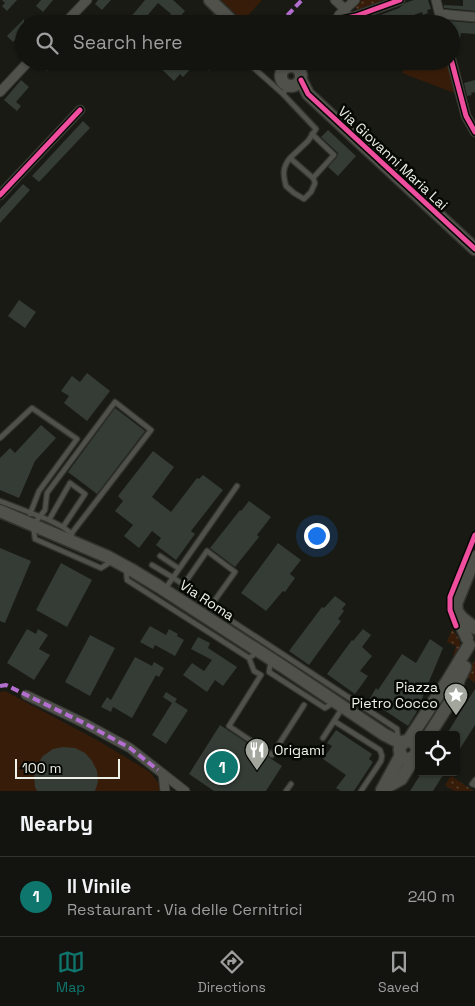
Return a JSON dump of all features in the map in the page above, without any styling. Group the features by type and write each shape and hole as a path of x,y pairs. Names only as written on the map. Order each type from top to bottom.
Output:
{"main road":[{"path":"210,0 226,15"},
{"name":"Via Giovanni Maria Lai","path":"293,75 302,92 308,94 475,249"},
{"name":"Via Roma","path":"0,511 34,519 126,567 215,617 247,638 254,654 277,659 313,687 339,704 359,711 385,735 395,748 407,748"},
{"path":"382,790 407,748 450,688 473,640 458,618 456,604 475,557"},
{"path":"432,731 453,698 450,688"}],"street":[{"path":"72,15 86,0"},
{"path":"336,0 350,5 339,15"},
{"path":"359,15 400,0"},
{"path":"436,0 440,14 452,15"},
{"path":"460,16 475,17"},
{"path":"0,92 21,70"},
{"path":"454,70 466,116 475,132"},
{"path":"0,196 80,110"},
{"path":"26,695 130,748 185,791"},
{"path":"161,772 165,791"}],"lane":[{"path":"276,70 293,75 316,129 308,141 290,158 283,172 286,186 304,198 311,192 315,183 313,178 290,158"},
{"path":"312,134 334,155 313,178"},
{"path":"115,402 150,430 69,537 63,527 49,520 34,519 45,510 47,493 115,402"},
{"path":"0,438 32,408 77,439 39,491 34,519 35,539 101,568 113,560"},
{"path":"49,520 70,483 85,494 63,527"},
{"path":"164,590 237,486"},
{"path":"0,501 20,515"},
{"path":"210,607 235,572 207,551 182,588 210,607 215,617"},
{"path":"160,556 178,568"},
{"path":"152,566 184,585"},
{"path":"126,567 127,580 254,654 254,671 261,676 229,726 272,755 304,705"},
{"path":"247,638 277,659"},
{"path":"313,687 397,729 407,748"},
{"path":"323,738 334,721 339,704"},
{"path":"334,721 380,750 381,761 361,791"},
{"path":"475,780 472,784 475,786"},
{"path":"286,791 291,784"}],"shaded area":[{"path":"221,0 262,0 248,15 237,15"},
{"path":"362,0 383,0 357,10 355,7"},
{"path":"404,70 450,70 457,94 402,73"},
{"path":"452,629 460,643 457,658 453,656 456,646 447,642"},
{"path":"475,660 475,683 466,676"},
{"path":"5,691 97,740 150,772 163,789 162,791 0,791 0,692"},
{"path":"451,776 474,791 454,791 445,785"}],"building":[{"path":"2,0 17,0 7,11 2,6 5,3"},
{"path":"41,0 53,0 43,12 36,6"},
{"path":"98,0 111,0 102,10 95,4"},
{"path":"145,0 173,0 185,11 181,15 170,15 158,3 148,15 132,15"},
{"path":"414,0 428,0 431,9 427,10 428,13 423,15 422,12 414,15 381,15 399,8 405,3"},
{"path":"463,0 475,0 475,11 444,8 444,5 463,6"},
{"path":"460,22 475,23 475,34 461,33 460,39"},
{"path":"15,28 15,40 13,42 7,36"},
{"path":"162,70 190,70 183,77 180,74 174,81"},
{"path":"21,80 29,87 16,102 21,106 17,111 4,100"},
{"path":"475,80 475,92 467,96 464,83"},
{"path":"83,121 90,128 39,182 32,176"},
{"path":"328,130 356,156 338,176 328,167 337,157 338,153 321,137"},
{"path":"23,184 30,190 0,223 0,209"},
{"path":"19,300 36,312 25,328 8,316"},
{"path":"87,373 110,391 87,421 64,403 69,396 61,391 72,376 80,382"},
{"path":"115,408 145,431 97,494 68,472"},
{"path":"41,425 56,438 35,461 19,498 0,490 0,458 10,448 15,453"},
{"path":"153,451 174,467 152,497 171,512 197,478 199,479 203,475 223,490 191,531 195,534 176,560 156,545 161,538 152,531 139,548 124,536 133,525 115,511 123,501 118,496"},
{"path":"249,501 271,517 257,535 259,537 235,567 210,548"},
{"path":"278,543 301,560 290,574 295,578 285,592 283,591 266,611 241,593"},
{"path":"0,548 31,561 5,623 0,621"},
{"path":"61,563 92,580 67,627 36,610"},
{"path":"335,596 346,604 342,609 344,611 338,619 341,621 309,665 289,651 322,607 324,608"},
{"path":"150,626 166,635 169,629 184,640 175,656 155,645 153,649 140,642"},
{"path":"27,629 36,634 38,629 48,635 39,649 50,655 34,680 7,663"},
{"path":"363,629 371,635 362,647 372,656 360,671 368,676 355,694 327,674 352,640"},
{"path":"90,635 115,648 90,696 65,682"},
{"path":"198,637 210,643 208,648 237,667 223,686 215,680 207,692 183,675 192,663 204,671 212,660 191,649"},
{"path":"430,639 443,648 416,713 408,726 369,700 402,654 416,663"},
{"path":"135,657 152,666 154,662 164,668 159,677 156,675 132,718 113,707 111,712 101,707 107,697 111,700"},
{"path":"475,689 475,725 460,749 460,731 449,731"},
{"path":"166,692 177,699 175,702 188,710 166,744 152,735 172,703 163,697"},
{"path":"220,725 282,766 266,791 214,791 189,774"},
{"path":"336,730 372,754 369,759 373,762 354,791 341,791 336,788 346,775 323,759 332,746 327,743"},
{"path":"63,747 75,748 85,753 92,761 97,771 98,782 95,791 37,791 34,775 37,765 43,756 53,749"},
{"path":"419,776 442,776 433,791 410,791"}],"marked path":[{"path":"288,15 302,0"},
{"path":"0,686 6,685 84,723 130,748 158,770"}],"cycle path":[{"path":"359,15 400,0"},
{"path":"454,70 466,116 475,132"},
{"path":"301,80 308,94 475,249"},
{"path":"0,195 80,110"},
{"path":"456,626 450,610 450,597 475,535"}],"place":[{"name":"Piazza Pietro Cocco","path":"456,716"},
{"name":"Il Vinile","path":"222,767"},
{"name":"Origami","path":"257,771"}]}
